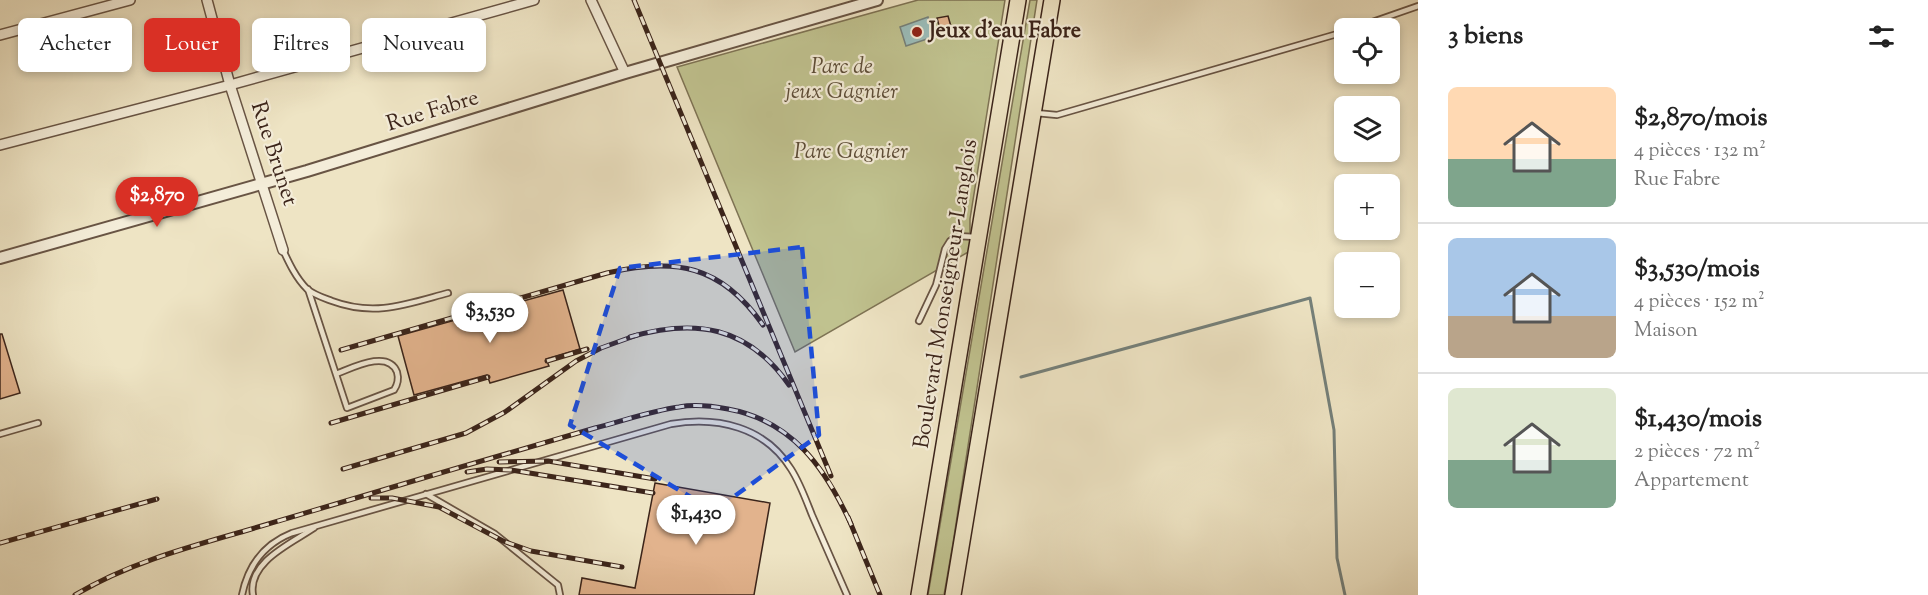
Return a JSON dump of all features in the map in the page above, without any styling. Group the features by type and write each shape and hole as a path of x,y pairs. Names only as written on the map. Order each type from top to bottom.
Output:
{"highway":[{"name":"Boulevard Monseigneur-Langlois","path":"920,595 1018,0"},
{"path":"953,595 1052,0"}],"street":[{"path":"0,35 130,0"},
{"name":"Rue Brunet","path":"207,0 230,85 283,250"},
{"path":"0,145 230,85 534,0"},
{"path":"591,0 625,73"},
{"name":"Rue Fabre","path":"0,258 262,183 625,73 877,0"}],"lane":[{"path":"1384,18 1418,6"},
{"path":"1033,113 1057,115 1334,35"},
{"path":"919,321 936,285 945,249 950,241 957,236 979,237"},
{"path":"283,250 292,269 308,289 347,408 394,390 398,383 398,374 393,365 385,361 375,361 336,374"},
{"path":"308,289 339,304 374,310 392,308 448,293"},
{"path":"242,595 253,565 270,545 284,536 671,424 706,421 733,425 756,434 776,450 791,469 847,595"},
{"path":"0,434 38,423"},
{"path":"426,494 507,542 558,585 560,595"},
{"path":"253,595 253,580 261,566 271,556 317,526"}],"highlighted area":[{"path":"802,247 819,435 714,511 570,425 620,268"}],"green space":[{"name":"Parc Gagnier","path":"918,0 1005,0 970,219 970,251 795,352 677,67"},
{"path":"1030,0 1037,0 953,543 944,595 928,595"}],"water":[{"name":"Jeux d'eau Fabre","path":"928,17 933,37 906,46 900,27"}],"building":[{"path":"948,16 952,30 941,33 937,18"},
{"path":"563,290 580,349 546,359 549,366 490,383 487,375 414,395 398,336"},
{"path":"0,334 2,334 20,393 0,399"},
{"path":"655,483 770,503 754,595 579,595 582,578 635,588"}],"waterway":[{"path":"1021,377 1310,298 1334,430 1337,558 1345,595"}],"railway":[{"path":"634,0 831,476"},
{"path":"341,350 607,273 654,266 695,270 713,278 730,289 763,325"},
{"path":"630,337 676,328 698,328 718,332 738,339 756,350 773,365 789,385"},
{"path":"343,469 466,433 505,412 576,361 601,348 637,335"},
{"path":"547,361 587,349"},
{"path":"331,423 488,377"},
{"path":"75,595 137,565 181,550 595,428 685,406 716,407 751,415 789,436 818,466 851,524"},
{"path":"499,462 548,461 655,479"},
{"path":"467,472 487,469 511,470 653,493"},
{"path":"371,498 392,498 439,507 503,541 531,551 622,567"},
{"path":"0,543 157,499"},
{"path":"848,517 880,595"}],"place":[{"name":"Jeux d'eau Fabre","path":"917,32"}],"park label":[{"name":"Parc de jeux Gagnier","path":"842,80"}]}
